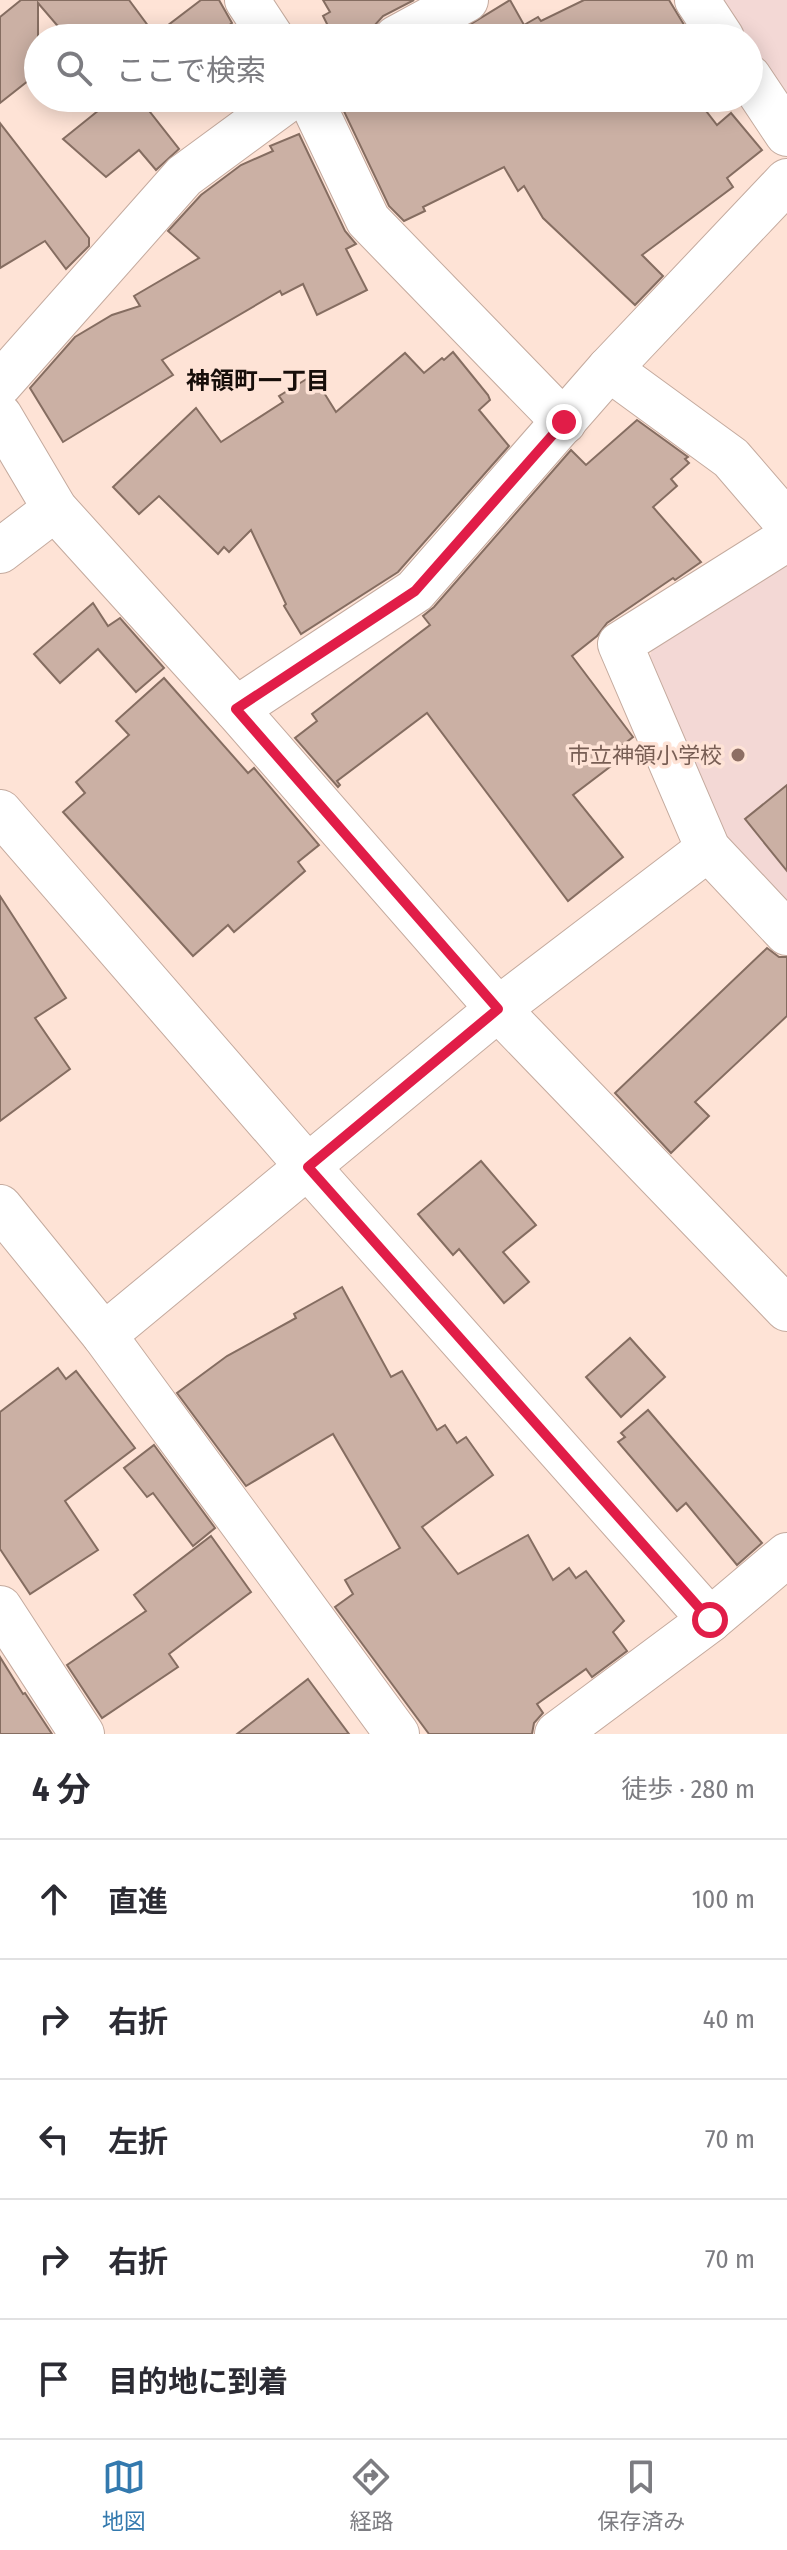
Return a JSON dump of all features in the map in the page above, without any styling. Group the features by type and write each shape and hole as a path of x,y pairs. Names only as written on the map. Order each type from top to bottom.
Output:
{"street":[{"path":"247,0 263,24"},
{"path":"422,24 466,0"},
{"path":"697,0 713,24"},
{"path":"763,98 787,134"},
{"path":"0,384 184,176 271,112"},
{"path":"317,112 368,220 564,422"},
{"path":"236,709 415,591 609,369 787,181"},
{"path":"609,369 731,458 787,523"},
{"path":"0,416 55,509 236,709 498,1009 787,1309"},
{"path":"0,551 55,509"},
{"path":"787,539 620,644 708,849 787,933"},
{"path":"0,812 308,1167 710,1620"},
{"path":"104,1335 498,1009 708,849"},
{"path":"0,1207 104,1335 397,1734"},
{"path":"557,1734 710,1620 787,1555"},
{"path":"0,1608 82,1734"}],"shaded area":[{"path":"711,0 787,0 787,104 763,71 763,24 729,24"},
{"name":"市立神領小学校","path":"787,554 787,904 730,843 646,668 653,647"}],"building":[{"path":"21,0 129,0 147,24 56,24 38,3 38,24 24,24 24,84 0,103 0,17"},
{"path":"201,0 219,0 232,23 169,24"},
{"path":"323,0 414,0 383,16 376,24 327,24 323,16 330,12"},
{"path":"510,0 523,24 471,24"},
{"path":"584,0 669,0 684,24 526,24 538,17 541,21"},
{"path":"97,112 150,112 179,149 156,170 139,150 106,177 63,139"},
{"path":"344,112 707,112 717,125 731,113 762,150 727,178 733,187 642,255 663,276 635,305 543,218 524,186 518,191 504,167 423,207 425,211 404,221 389,206"},
{"path":"0,123 89,238 89,246 66,269 45,241 0,268"},
{"path":"299,134 345,231 356,244 346,249 367,290 317,315 303,284 282,295 280,291 162,360 173,375 63,442 30,388 75,337 112,315 140,306 134,296 199,258 168,231 201,195 241,165 273,151 270,146"},
{"path":"453,352 488,395 490,400 479,410 509,446 398,572 301,634 284,606 286,604 251,530 229,552 224,547 218,554 159,496 139,514 113,487 196,408 221,442 283,402 279,396 313,375 336,412 405,353 424,373"},
{"path":"637,420 688,457 685,459 689,463 671,479 677,486 653,507 701,562 607,623 597,636 572,656 633,737 614,752 619,760 573,795 623,857 568,901 427,713 337,781 338,787 295,738 317,721 312,714 430,625 423,616 571,450 586,465"},
{"path":"93,603 108,626 120,618 164,668 136,692 98,649 60,683 34,654"},
{"path":"164,678 248,773 254,768 319,845 298,862 305,871 234,932 228,925 193,956 63,812 85,793 76,782 129,735 116,721"},
{"path":"787,785 787,871 745,819"},
{"path":"0,896 66,998 35,1018 70,1069 0,1121"},
{"path":"767,948 779,957 787,957 787,1016 695,1102 709,1116 671,1153 615,1093"},
{"path":"481,1161 536,1225 503,1252 529,1282 504,1303 459,1249 453,1255 418,1214"},
{"path":"342,1287 391,1377 402,1371 437,1430 445,1425 457,1443 466,1437 493,1475 422,1527 458,1574 528,1535 553,1580 569,1568 576,1578 586,1571 624,1621 613,1632 627,1651 592,1677 586,1669 537,1704 543,1713 534,1723 532,1734 429,1734 335,1607 353,1594 345,1580 400,1548 333,1434 246,1486 177,1393 227,1356 296,1318 294,1314"},
{"path":"630,1338 665,1377 621,1417 586,1377"},
{"path":"58,1368 66,1379 76,1371 135,1448 65,1501 98,1550 30,1594 0,1549 0,1412"},
{"path":"648,1410 762,1543 737,1565 686,1503 677,1511 618,1442 625,1437 621,1433"},
{"path":"154,1445 215,1528 193,1546 153,1493 147,1497 124,1468"},
{"path":"211,1536 251,1592 169,1654 178,1667 102,1718 67,1665 146,1611 134,1595"},
{"path":"0,1657 23,1694 52,1734 0,1734"},
{"path":"308,1679 349,1734 237,1734"}],"place":[{"name":"市立神領小学校","path":"738,755"}],"district":[{"name":"神領町一丁目","path":"258,381"}],"route":[{"path":"564,422 415,591 236,709 498,1009 308,1167 710,1620"}]}
